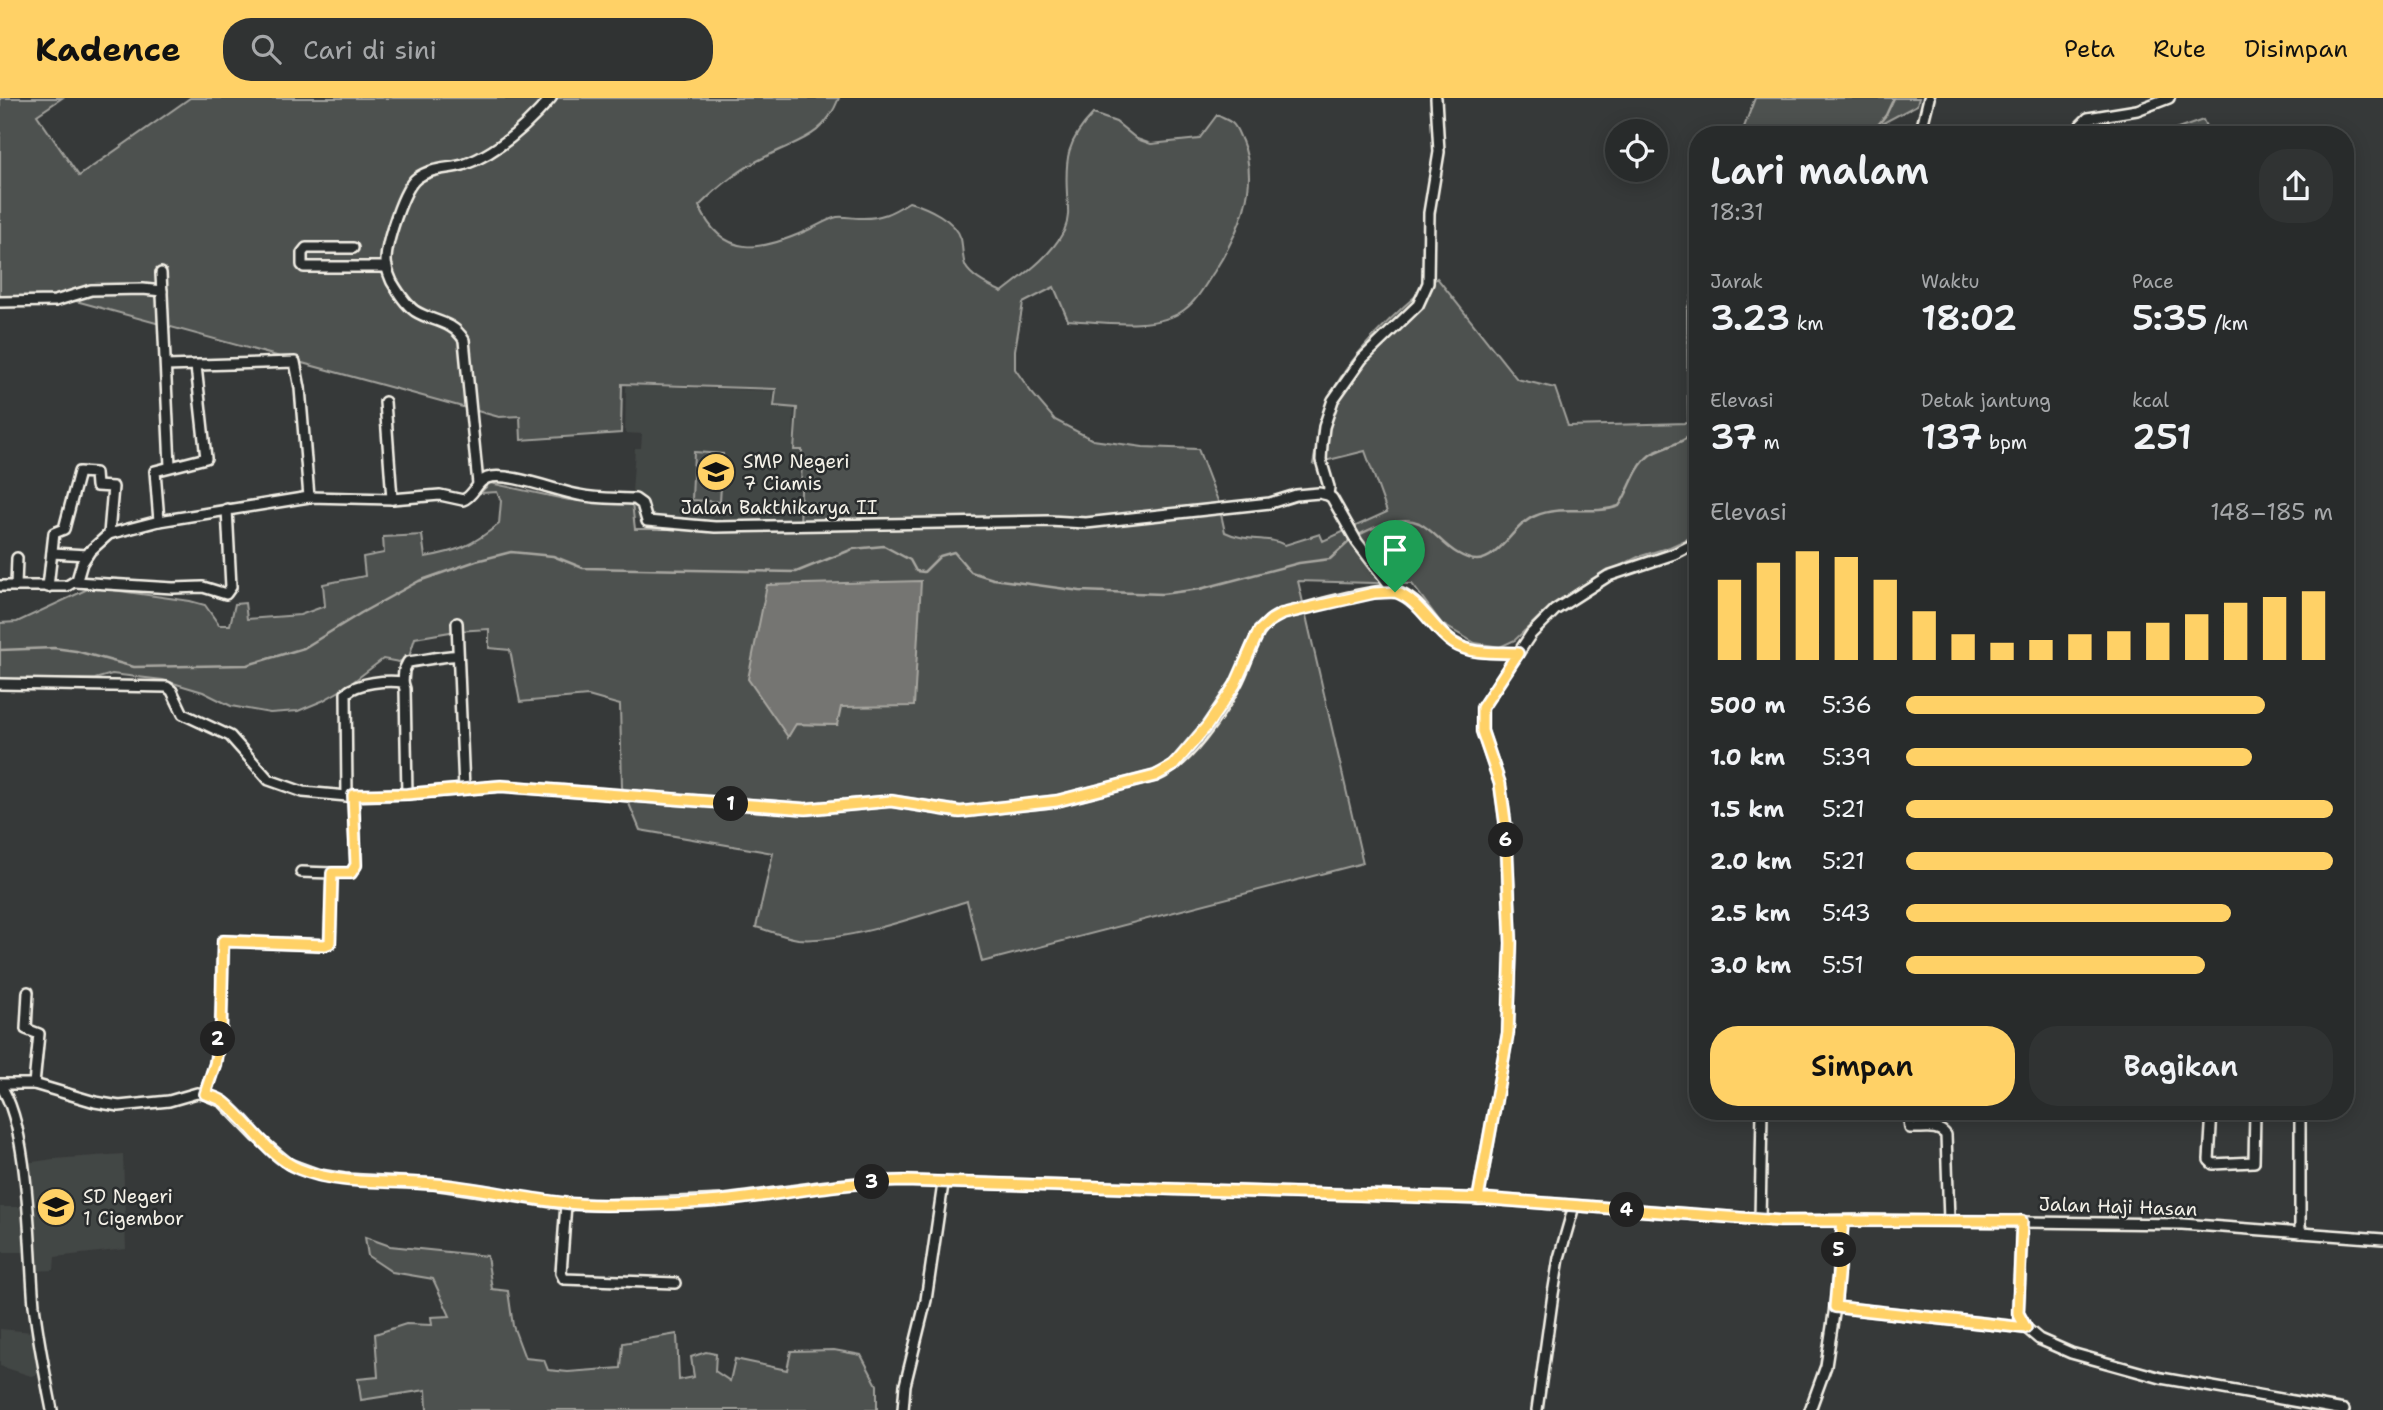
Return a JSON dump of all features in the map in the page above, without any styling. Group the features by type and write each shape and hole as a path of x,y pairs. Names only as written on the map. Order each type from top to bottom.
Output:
{"street":[{"path":"478,484 464,340 456,328 412,309 393,283 387,267 387,253 410,184 423,173 462,165 493,152 551,98"},
{"path":"1436,98 1439,152 1429,213 1428,283 1418,305 1362,359 1333,400 1324,427 1321,460 1329,487 1328,495 1354,538 1395,592 1419,607 1454,643 1472,650 1518,653"},
{"path":"1922,126 1929,98"},
{"path":"2081,126 2088,118 2137,110 2169,98"},
{"path":"353,248 306,248 302,253 302,265 387,267"},
{"path":"161,273 170,466"},
{"path":"0,302 55,301 91,290 162,291"},
{"path":"166,366 295,362 300,388 309,497"},
{"path":"159,521 153,473 157,469 206,458 196,366"},
{"path":"385,402 391,499"},
{"path":"48,587 55,532 64,530 79,471 95,473 96,486 113,487 109,534"},
{"name":"Jalan Bakthikarya II","path":"75,582 87,555 109,534 159,521 309,497 391,499 440,495 463,500 471,495 485,478 497,477 579,495 635,499 642,504 647,521 715,527 1049,521 1086,523 1270,503 1296,495 1328,495"},
{"path":"0,586 65,587 75,582 173,588 203,587 226,594 231,587 227,509"},
{"path":"1478,1199 1508,1033 1511,943 1506,828 1500,784 1482,731 1480,714 1539,624 1608,576 1674,554 1689,546"},
{"path":"52,553 87,555"},
{"path":"16,586 17,558"},
{"path":"0,684 167,687 172,691 183,715 230,736 269,780 303,792 350,796 501,786 806,809 891,801 960,812 1057,801 1155,776 1173,766 1199,736 1230,694 1256,635 1271,620 1282,614 1374,593 1395,592"},
{"path":"457,623 464,789"},
{"path":"407,794 404,670 408,662 458,656"},
{"path":"301,872 351,873 356,865 346,693 355,687 392,681 403,682"},
{"path":"52,1410 34,1306 22,1158 12,1110 0,1084 33,1084 118,1107 150,1104 197,1093 205,1094 215,1064 221,1031 223,941 328,945 332,873"},
{"path":"28,992 26,1029 39,1034 33,1084"},
{"name":"Jalan Haji Hasan","path":"205,1094 223,1101 257,1137 289,1164 307,1172 344,1179 434,1184 502,1192 566,1204 726,1200 868,1182 1478,1199 1760,1220 2182,1224 2383,1239"},
{"path":"1760,1220 1762,1120"},
{"path":"1909,1120 1910,1128 1934,1127 1946,1135 1949,1220"},
{"path":"2212,1120 2210,1160 2213,1164 2254,1162 2255,1120"},
{"path":"2300,1120 2300,1233"},
{"path":"903,1410 905,1385 926,1300 943,1184"},
{"path":"566,1204 561,1273 564,1279 675,1283"},
{"path":"1537,1410 1559,1258 1574,1206"},
{"path":"1810,1410 1826,1366 1843,1221"},
{"path":"2022,1221 2018,1313 2026,1328 2039,1339 2071,1353 2161,1378 2344,1410"},
{"path":"1835,1307 2026,1328"}],"shaded area":[{"path":"0,98 62,98 37,115 79,176 190,98 839,98 826,122 818,130 747,167 706,199 699,206 709,223 732,243 760,246 791,237 834,218 880,216 909,202 947,220 958,232 969,271 982,282 1002,292 1044,257 1064,231 1068,217 1067,160 1078,133 1093,114 1116,122 1137,139 1151,144 1199,139 1217,115 1234,125 1242,141 1249,175 1248,192 1231,242 1204,287 1189,306 1172,317 1159,321 1128,324 1068,320 1054,287 1023,303 1015,350 1015,369 1055,420 1093,440 1143,447 1198,449 1218,501 1225,532 1285,545 1320,534 1323,541 1387,512 1365,451 1313,464 1329,400 1348,367 1376,334 1437,278 1517,379 1555,388 1568,426 1688,423 1689,304 1689,538 1638,557 1593,579 1544,612 1515,640 1500,647 1475,643 1442,624 1412,584 1298,581 1363,863 982,962 967,901 838,937 798,939 756,927 773,853 640,830 622,787 620,705 588,696 520,702 510,650 489,648 489,629 415,638 409,657 399,662 383,659 345,688 298,711 270,713 231,706 203,692 163,680 112,674 95,679 0,680 0,623 17,622 92,587 205,605 219,625 230,625 235,604 245,603 247,619 300,615 325,606 323,584 365,576 363,557 384,553 383,537 422,535 425,557 456,550 480,538 499,524 501,501 497,492 480,493 490,483 569,500 632,503 635,529 800,529 802,450 794,450 797,408 774,406 776,389 622,384 621,433 521,440 520,416 499,417 76,301 0,301","holes":["767,585 837,725 795,724 788,737"]},
{"path":"1755,98 1919,98 1917,105 1883,123 1884,126 1744,126"},
{"path":"2203,120 2206,126 2186,126"},
{"name":"SMP Negeri 7 Ciamis","path":"626,385 773,391 773,408 794,408 793,451 800,451 798,522 677,522 635,519 632,492 635,448 641,448 642,434 625,433"},
{"path":"694,452 723,454 720,502 692,500"},
{"path":"921,581 914,706 841,707 837,725 796,724 788,737 748,679 767,585"},
{"path":"123,1154 126,1249 55,1257 54,1270 34,1271 26,1163"},
{"path":"0,1207 20,1207 24,1252 0,1252"},
{"path":"365,1237 390,1246 487,1256 492,1289 508,1291 513,1326 525,1358 544,1360 548,1370 568,1372 621,1368 623,1343 677,1334 679,1380 694,1377 691,1357 706,1352 716,1354 715,1371 730,1381 735,1359 787,1370 791,1351 834,1350 861,1355 877,1385 877,1410 427,1410 426,1390 361,1400 358,1379 378,1377 375,1334 406,1324 432,1325 431,1317 450,1316 433,1279 392,1272 368,1256"},
{"path":"0,1329 33,1332 40,1374 31,1376 0,1366"}],"waterway":[{"path":"1877,126 1894,98"},
{"path":"1357,536 1387,523 1412,521 1424,526 1457,553 1469,559 1485,558 1535,516 1556,511 1598,510 1619,506 1645,460 1655,452 1689,436"},
{"path":"0,650 54,648 76,651 134,667 247,665 304,648 419,581 511,552 553,556 583,568 796,572 853,549 884,546 910,560 916,571 924,572 940,556 954,552 971,572 993,579 1080,591 1162,594 1200,589 1299,563 1330,559 1352,539"}],"place":[{"name":"SMP Negeri 7 Ciamis","path":"716,472"},
{"name":"SD Negeri 1 Cigembor","path":"56,1207"}],"route":[{"path":"1395,592 1374,593 1276,616 1256,635 1235,685 1207,726 1173,766 1162,774 1057,801 960,812 891,801 806,809 501,786 377,796 353,795 356,865 351,873 332,873 330,943 223,941 221,1031 215,1064 205,1094 223,1101 257,1137 289,1164 307,1172 344,1179 434,1184 502,1192 566,1204 726,1200 821,1187 904,1181 943,1184 982,1184 1489,1199 1667,1213 1780,1221 1866,1220 2022,1221 2018,1313 2026,1328 1835,1307 1843,1221 1780,1221 1489,1199 1478,1199 1483,1164 1508,1033 1511,943 1506,828 1500,784 1482,731 1480,714 1518,653 1463,648 1443,634 1419,607 1404,595 1395,592"}]}
